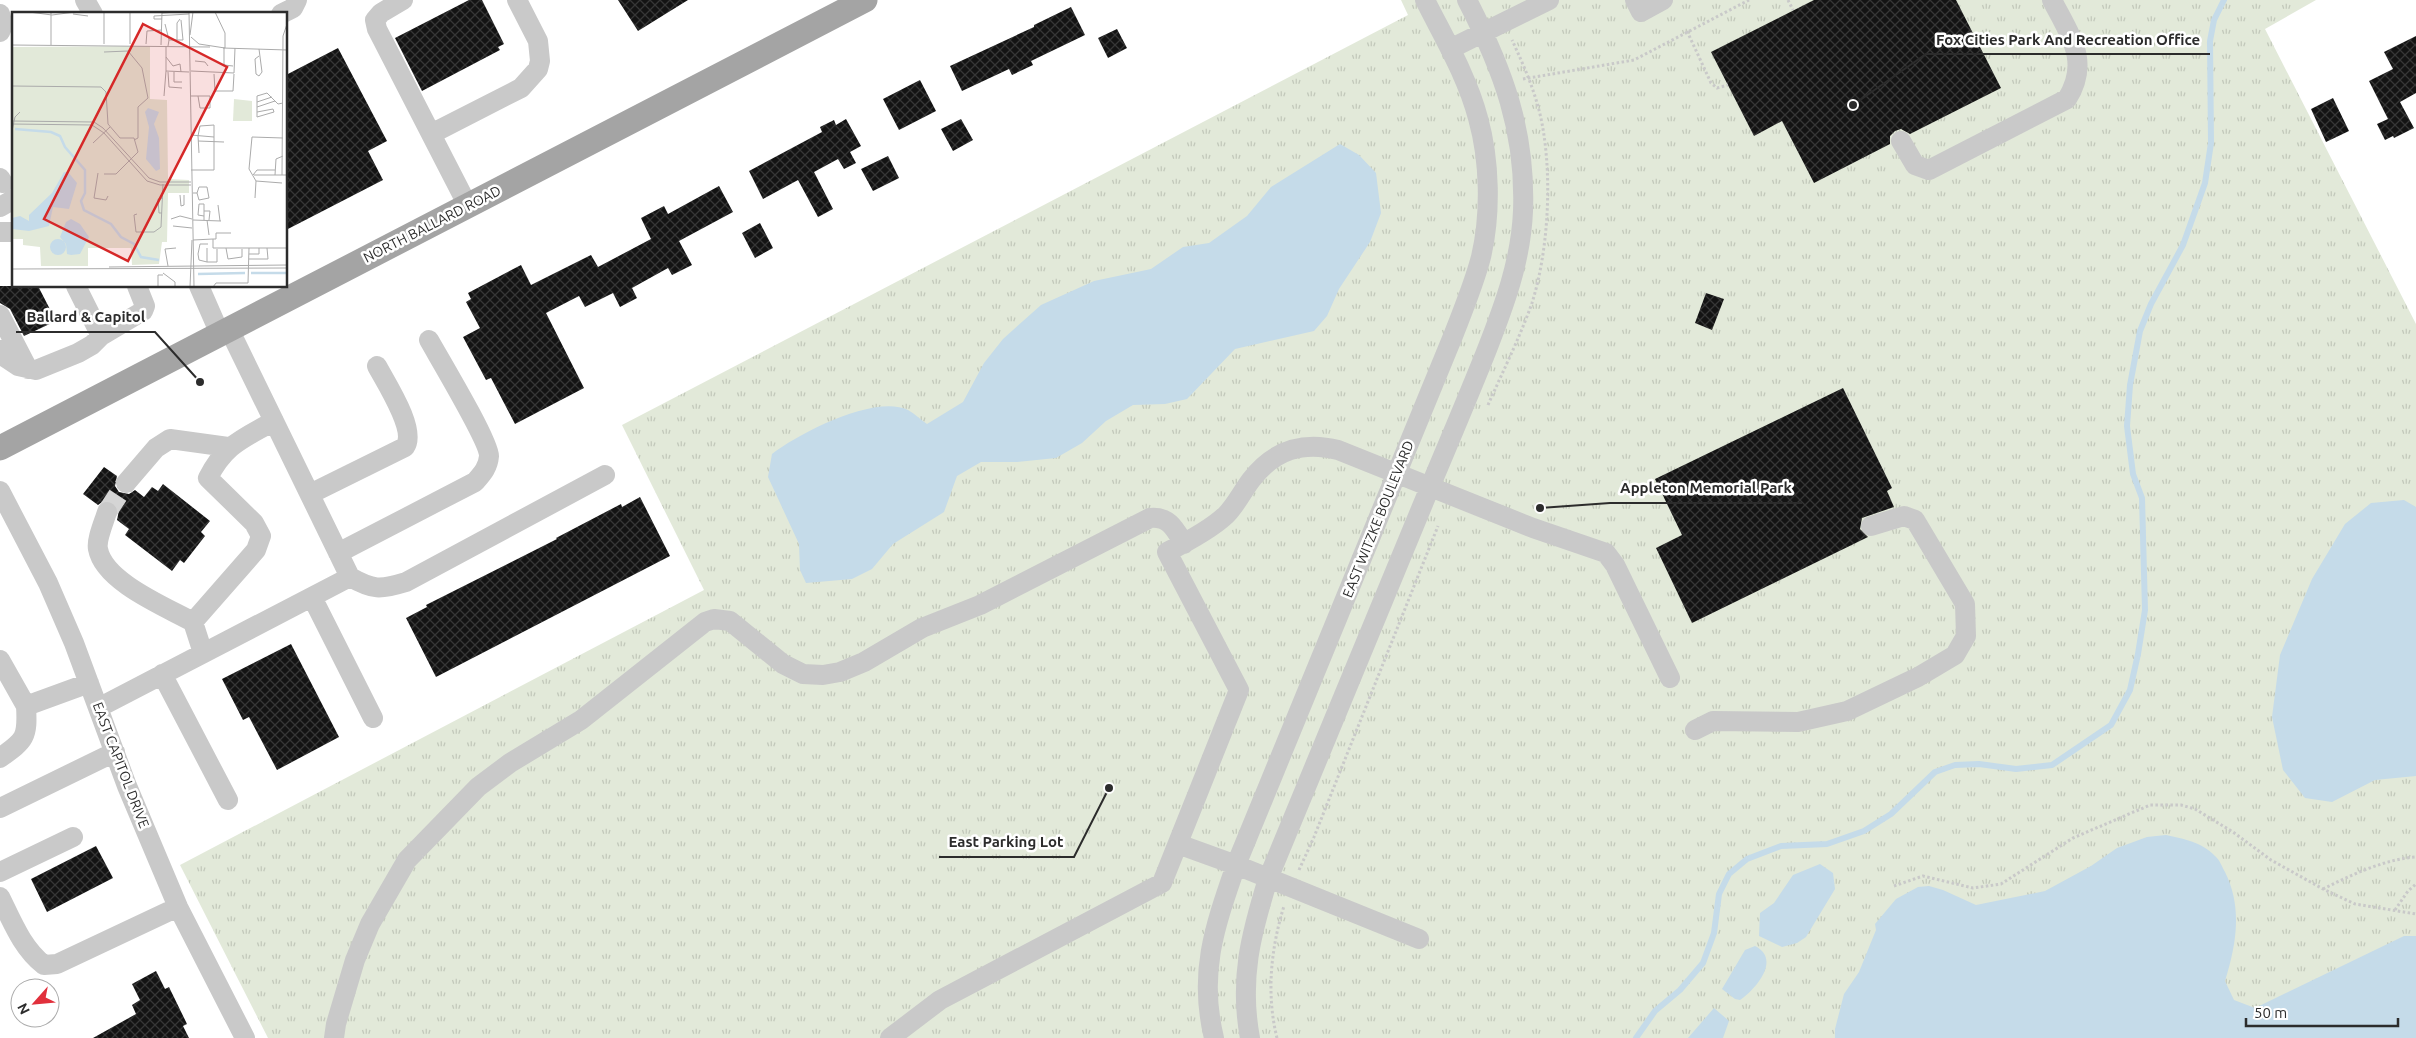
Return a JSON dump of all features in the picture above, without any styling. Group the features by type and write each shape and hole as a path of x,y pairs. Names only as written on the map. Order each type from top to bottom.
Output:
{"main road":[{"name":"NORTH BALLARD ROAD","path":"0,448 468,206 854,2"}],"street":[{"path":"86,0 92,12"},
{"path":"285,12 293,8 297,0"},
{"path":"403,0 381,13 375,20 377,29 468,206"},
{"path":"431,134 520,88 538,69 540,60 538,40 517,0"},
{"name":"EAST WITZKE BOULEVARD","path":"1214,1038 1209,1008 1208,958 1219,916 1236,865 1468,296 1480,258 1484,234 1486,184 1482,136 1478,117 1466,83 1425,0"},
{"path":"1250,1038 1246,1005 1247,952 1268,879 1504,307 1513,280 1519,252 1523,214 1523,172 1516,124 1505,83 1484,33 1467,0"},
{"path":"1450,50 1550,0"},
{"path":"1635,0 1641,12 1663,0"},
{"path":"1901,141 1915,165 1929,170 2066,99 2073,89 2078,61 2075,46 2052,0"},
{"path":"0,14 3,26 0,32"},
{"path":"0,207 5,187"},
{"path":"0,218 12,212"},
{"path":"77,288 101,336"},
{"path":"0,350 12,363 36,370 78,353 92,345 101,336 143,311 145,306 138,288"},
{"path":"200,288 274,421 350,577 369,588 384,588 406,582 605,475"},
{"path":"0,316 28,369"},
{"path":"338,553 475,482 485,471 489,454 429,340"},
{"path":"310,494 405,447 408,443 407,426 377,366"},
{"path":"193,622 256,550 261,536 254,523 208,478 214,465 228,447 274,421"},
{"path":"126,483 156,448 170,439 228,447"},
{"path":"890,1038 940,1000 1162,883 1239,690 1167,552 1184,544 1225,515 1264,465 1284,451 1297,447 1325,447 1397,472 1533,528 1606,553 1615,565 1670,678"},
{"name":"EAST CAPITOL DRIVE","path":"0,491 48,583 178,907 245,1038"},
{"path":"107,512 97,548 103,562 130,588 193,622 203,653"},
{"path":"1695,730 1712,721 1798,722 1847,711 1918,677 1956,655 1966,636 1965,604 1915,520 1904,516 1871,526"},
{"path":"334,1038 336,1024 355,960 370,924 407,860 478,787 510,763 581,720 704,622 714,619 730,622 783,664 803,674 823,675 840,672 864,662 922,628 980,604 1150,518 1158,517 1169,522 1184,544"},
{"path":"98,708 350,577"},
{"path":"312,596 373,718"},
{"path":"0,660 26,706 27,726 22,742 2,753"},
{"path":"162,674 228,800"},
{"path":"26,706 89,683"},
{"path":"0,808 115,752"},
{"path":"0,872 73,837"},
{"path":"1178,844 1236,865 1419,940"},
{"path":"0,897 24,943 34,957 44,965 57,964 178,907"}],"path":[{"path":"1505,83 1634,60 1749,0"},
{"path":"1788,0 1793,10"},
{"path":"1687,31 1711,83 1716,88 1728,85"},
{"path":"1894,886 1923,876 1973,888 2002,884 2073,838 2150,806 2181,804 2195,809 2226,828 2270,860 2355,904 2416,914"},
{"path":"2323,889 2346,877 2404,858 2416,857"},
{"path":"2394,910 2408,891 2416,884"}],"green space":[{"path":"1401,0 2316,0 2265,29 2416,324 2416,1038 268,1038 180,865 704,590 622,425 1408,15"}],"water":[{"path":"1340,144 1359,155 1376,173 1381,213 1370,242 1339,289 1327,316 1314,331 1235,349 1187,399 1165,404 1133,405 1106,421 1082,443 1056,458 1017,462 981,462 957,476 944,512 893,544 872,569 852,579 806,583 800,570 799,544 768,477 772,454 800,436 838,418 877,407 894,406 908,410 927,424 963,402 984,363 1003,339 1041,305 1094,281 1151,269 1183,247 1209,243 1247,216 1271,187"},
{"path":"2404,500 2416,507 2416,776 2375,780 2332,802 2305,798 2283,770 2272,717 2280,655 2312,579 2345,524 2371,503"},
{"path":"2166,835 2192,842 2210,851 2220,862 2231,886 2236,913 2236,926 2235,940 2225,981 2234,1000 2255,1008 2404,936 2416,936 2416,1038 1835,1038 1835,1029 1844,994 1859,972 1876,930 1875,924 1896,899 1918,887 1929,886 1943,890 1976,905 2045,891 2091,866 2117,848 2147,837"},
{"path":"1820,864 1833,873 1835,889 1806,937 1797,943 1782,947 1759,936 1760,913 1774,903 1793,875"},
{"path":"1755,946 1763,952 1766,958 1764,973 1747,995 1740,1000 1735,999 1722,989 1745,950"},
{"path":"1714,1008 1729,1021 1723,1038 1688,1038"}],"building":[{"path":"469,0 482,0 504,44 498,47 500,50 422,91 395,38"},
{"path":"618,0 688,0 638,31"},
{"path":"1814,0 1956,0 2001,88 1910,134 1901,129 1895,131 1890,136 1890,144 1814,183 1782,121 1754,136 1711,52"},
{"path":"1071,7 1085,35 1031,61 1033,65 1012,75 1009,69 962,91 950,66 1034,27 1034,25"},
{"path":"1117,29 1127,48 1108,58 1098,38"},
{"path":"2416,36 2416,93 2400,102 2414,128 2394,138 2393,136 2385,140 2377,124 2388,119 2369,81 2393,69 2384,52"},
{"path":"338,48 387,141 368,151 383,180 288,229 288,74"},
{"path":"920,80 936,111 899,130 883,99"},
{"path":"2333,98 2349,131 2326,142 2311,109"},
{"path":"846,119 861,146 850,152 856,163 844,169 838,159 814,172 833,209 818,217 798,180 763,199 749,171 822,132 820,127 834,120 836,125"},
{"path":"961,119 973,140 953,151 941,129"},
{"path":"888,156 899,178 873,191 861,169"},
{"path":"719,186 733,212 679,241 692,265 672,275 668,268 632,288 637,298 620,307 613,293 585,307 579,296 546,313 584,388 515,424 491,378 486,380 463,337 480,328 466,302 471,299 468,293 521,265 531,285 591,255 598,267 651,239 641,218 664,206 668,214"},
{"path":"760,223 773,248 755,258 742,233"},
{"path":"0,286 39,288 56,321 24,336 10,309 0,303"},
{"path":"1706,293 1724,299 1712,330 1695,323"},
{"path":"1843,388 1892,488 1887,491 1894,507 1862,518 1860,529 1868,537 1692,623 1656,548 1682,535 1655,479"},
{"path":"104,467 117,476 115,486 119,492 129,494 135,490 144,497 152,487 158,491 163,484 210,521 201,532 205,536 184,563 180,560 172,571 125,535 129,529 117,520 119,510 115,504 105,500 98,505 83,494"},
{"path":"640,497 670,556 436,677 406,618 427,607 426,605 557,539 621,504 622,507"},
{"path":"291,644 339,737 277,770 249,717 243,720 222,679"},
{"path":"96,846 113,878 47,912 31,879"},
{"path":"156,971 165,989 169,987 187,1024 183,1026 189,1038 93,1038 136,1014 132,1005 140,1000 132,984"}],"waterway":[{"path":"1636,1038 1655,1011 1680,990 1703,963 1714,933 1719,894 1729,874 1747,859 1781,846 1827,844 1864,831 1891,814 1935,772 1955,765 1979,764 2016,769 2052,765 2111,725 2130,690 2145,610 2142,498 2133,474 2127,426 2130,385 2140,331 2151,304 2183,245 2205,183 2211,143 2210,41 2214,20 2224,0"}],"tunnel":[{"path":"107,512 126,483"}],"place":[{"name":"Fox Cities Park And Recreation Office","path":"1853,105"},
{"name":"Ballard & Capitol","path":"200,382"},
{"name":"Appleton Memorial Park","path":"1540,508"},
{"name":"East Parking Lot","path":"1109,788"}]}
